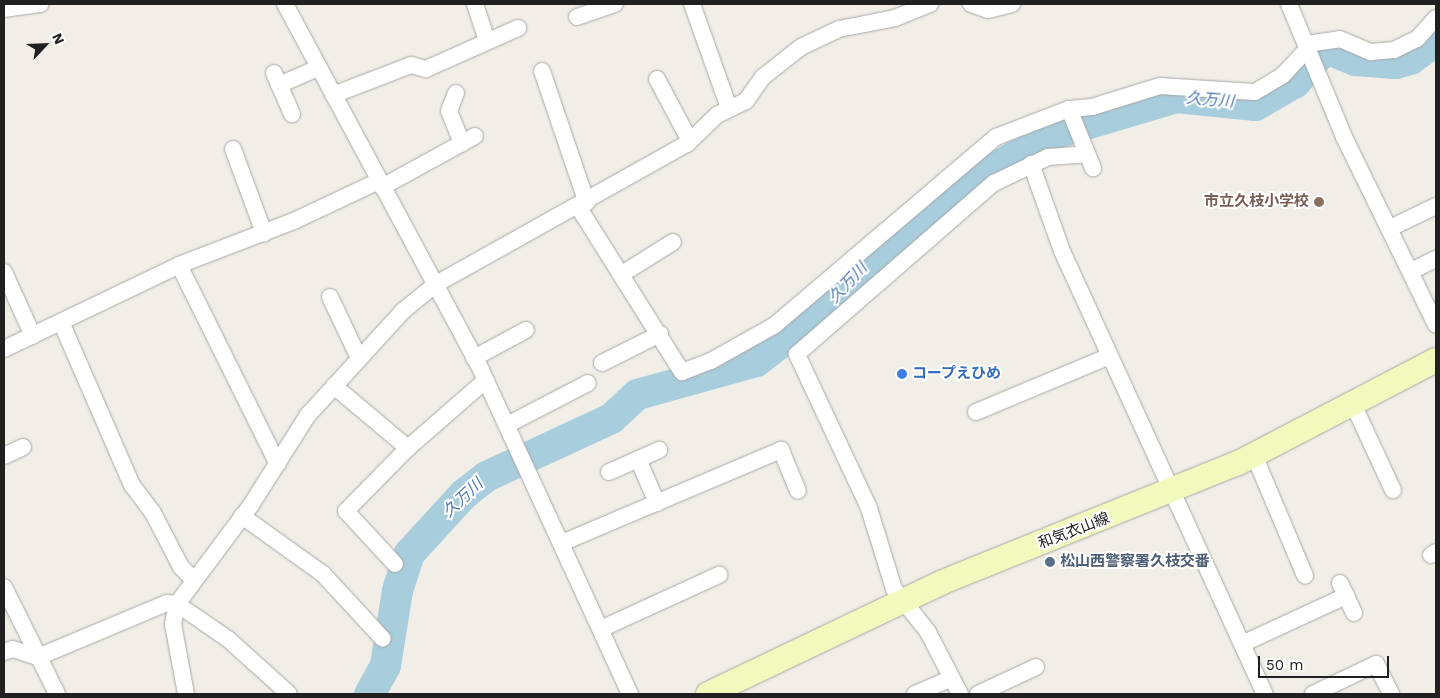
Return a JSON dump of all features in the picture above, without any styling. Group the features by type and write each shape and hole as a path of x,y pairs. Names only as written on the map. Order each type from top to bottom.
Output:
{"main road":[{"name":"和気衣山線","path":"708,694 904,600 1173,492 1254,455 1435,363"}],"street":[{"path":"4,10 41,4"},
{"path":"284,4 486,380 564,542 630,694"},
{"path":"475,4 486,41"},
{"path":"577,17 615,4"},
{"path":"692,4 729,108"},
{"path":"186,694 173,624 177,604 242,516 308,416 360,358 436,284 583,205 690,141 729,108 746,101 763,77 801,47 839,29 895,18 930,4"},
{"path":"970,4 988,10 1012,4"},
{"path":"1289,4 1309,57 1436,325"},
{"path":"542,71 583,205 622,274 682,372 742,346 775,325 976,151 1019,126 1092,107 1160,86 1255,92 1340,39 1371,52 1394,50 1417,39 1436,18"},
{"path":"333,95 411,65 426,69 518,28"},
{"path":"292,114 276,79 318,68"},
{"path":"657,79 690,141"},
{"path":"4,350 179,265 380,184 468,140 449,111 456,93"},
{"path":"960,694 928,632 904,600 886,570 869,508 798,354 994,183 1031,164 1067,153 1088,156 1070,112"},
{"path":"233,149 264,232"},
{"path":"1031,164 1062,251 1265,694"},
{"path":"1390,228 1436,206"},
{"path":"622,274 673,242"},
{"path":"1411,271 1436,259"},
{"path":"179,265 278,464"},
{"path":"4,272 33,336"},
{"path":"330,297 360,358"},
{"path":"61,322 132,485 153,513 181,567 194,579"},
{"path":"474,358 526,330"},
{"path":"602,364 660,334"},
{"path":"976,412 1110,356"},
{"path":"395,564 346,511 408,448 486,380"},
{"path":"507,424 588,383"},
{"path":"334,386 408,448"},
{"path":"1352,404 1393,490"},
{"path":"4,456 23,447"},
{"path":"609,472 658,450"},
{"path":"564,542 781,450 798,491"},
{"path":"1254,455 1305,576"},
{"path":"638,459 657,503"},
{"path":"242,516 323,574 383,639"},
{"path":"602,628 719,576"},
{"path":"4,587 57,694"},
{"path":"1242,644 1343,589 1354,613"},
{"path":"4,652 13,649 38,656 166,603 177,604 228,639 289,694"},
{"path":"1313,694 1328,678 1376,664 1391,694"},
{"path":"978,694 1036,667"},
{"path":"915,694 952,678"}],"waterway":[{"name":"久万川","path":"369,694 385,665 397,590 409,553 463,494 486,476 611,418 637,394 756,361 834,300 889,241 911,236 990,170 1049,135 1176,97 1255,105 1295,82 1319,54 1330,50 1355,60 1395,63 1410,59 1436,40"}],"place":[{"name":"市立久枝小学校","path":"1319,202"},
{"name":"コープえひめ","path":"902,374"},
{"name":"松山西警察署久枝交番","path":"1050,562"}]}
